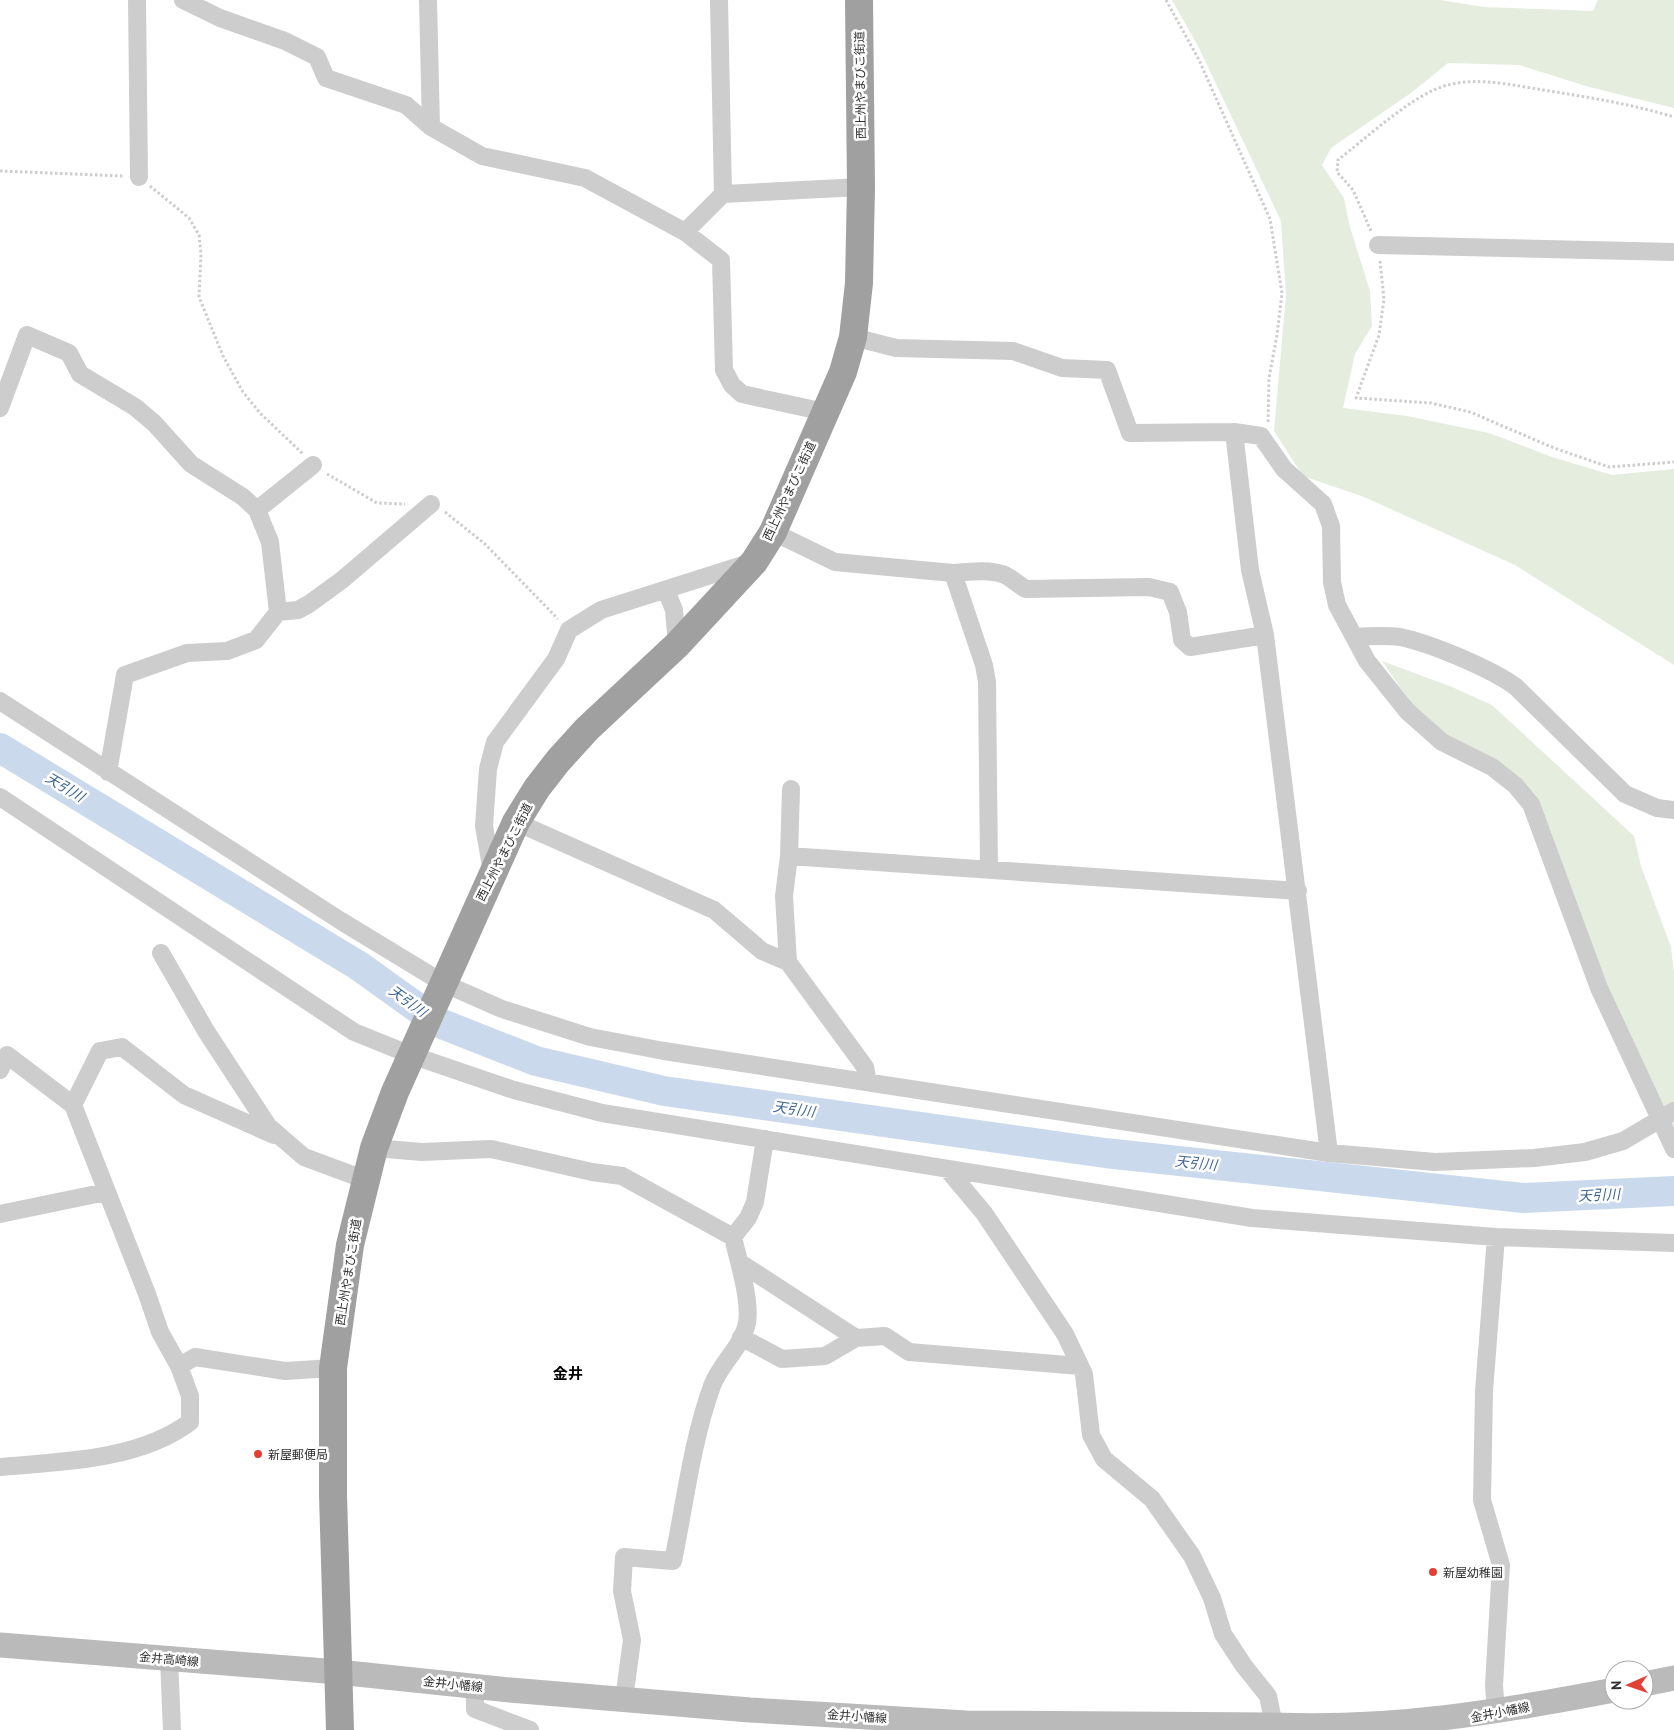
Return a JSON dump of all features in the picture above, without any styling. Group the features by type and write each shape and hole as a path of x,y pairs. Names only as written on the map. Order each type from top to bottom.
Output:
{"highway":[{"name":"西上州やまびこ街道","path":"340,1730 333,1495 333,1368 350,1245 374,1148 413,1049 516,822 537,788 587,729 676,644 754,562 773,532 843,372 852,337 858,283 862,187 859,0"}],"main road":[{"name":"金井高崎線","path":"0,1645 338,1672"},
{"name":"金井小幡線","path":"338,1672 624,1699 832,1722 1274,1725 1307,1729 1394,1726 1463,1719 1604,1692"},
{"path":"1654,1682 1674,1678"}],"street":[{"path":"136,0 139,177"},
{"path":"183,0 220,18 285,41 317,57 326,78 406,106 431,127 482,156 585,178 685,232 721,260 724,370 732,385 742,394 826,412"},
{"path":"428,0 431,127"},
{"path":"719,0 723,194"},
{"path":"685,232 723,194 862,187"},
{"path":"1378,245 1674,252"},
{"path":"0,408 27,335 69,354 80,374 135,407 154,423 191,464 243,497 257,510 270,542 278,612 256,640 227,652 187,653 125,675 108,772"},
{"path":"852,337 896,348 1012,351 1062,368 1107,370 1130,434 1234,432 1261,436 1284,469 1323,504 1331,526 1332,582 1336,605 1367,661 1407,711 1442,742 1492,767 1514,785 1531,804 1599,988 1667,1116 1674,1149"},
{"path":"1234,432 1250,570 1265,635 1329,1153"},
{"path":"257,510 313,465"},
{"path":"278,612 298,610 309,604 342,580 431,504"},
{"path":"773,532 836,562 953,573 983,571 1004,574 1016,584 1026,588 1150,586 1170,592 1178,612 1182,640 1190,647 1265,635"},
{"path":"492,872 484,826 488,769 495,742 556,659 569,630 601,610 754,562"},
{"path":"953,573 984,665 987,682 989,868"},
{"path":"666,590 674,610 676,644"},
{"path":"1354,637 1377,635 1406,639 1501,676 1516,687 1625,794 1657,808 1674,810"},
{"path":"0,701 442,986 502,1009 590,1037 664,1051 1329,1153 1435,1162 1534,1158 1585,1152 1623,1141 1667,1116"},
{"path":"788,962 784,896 790,856 790,789"},
{"path":"0,796 354,1032 413,1049 514,1090 602,1113 1252,1218 1496,1237 1674,1242"},
{"path":"516,822 714,910 762,951 788,962 865,1067 868,1082"},
{"path":"790,856 989,868 1298,891"},
{"path":"162,954 206,1032 268,1126 304,1157 366,1180"},
{"path":"73,1106 100,1051 122,1047 184,1094 282,1138"},
{"path":"0,1070 8,1055 73,1106 147,1294 160,1332 179,1366 190,1396 190,1422 175,1433 111,1455 74,1462 0,1467"},
{"path":"733,1237 748,1218 755,1202 764,1139"},
{"path":"374,1148 422,1152 491,1149 592,1172 622,1176 733,1237 745,1290 747,1323 741,1337 713,1383 703,1412 674,1561 624,1557 622,1591 632,1640 624,1699"},
{"path":"947,1169 989,1221 1065,1334 1084,1374 1090,1435 1104,1459 1152,1498 1192,1556 1212,1598 1223,1634 1244,1666 1268,1696 1274,1725"},
{"path":"0,1214 106,1192"},
{"path":"1496,1237 1484,1391 1482,1500 1501,1565 1494,1685 1496,1713"},
{"path":"739,1262 856,1338"},
{"path":"741,1337 782,1359 825,1356 856,1338 885,1336 909,1352 1080,1366"},
{"path":"179,1366 194,1357 285,1371 333,1368"},
{"path":"169,1659 172,1730"},
{"path":"475,1686 475,1709 530,1730"}],"path":[{"path":"1166,0 1199,60 1270,219 1282,293 1269,378 1268,424 1261,436"},
{"path":"0,171 139,177 189,218 200,235 201,254 198,297 223,356 244,392 260,413 313,465 377,503 431,504 444,511 485,544 569,630"}],"green space":[{"path":"1172,0 1440,0 1484,7 1593,11 1598,0 1674,0 1674,108 1589,87 1519,65 1448,63 1411,93 1331,148 1322,165 1344,198 1350,227 1370,291 1372,326 1355,354 1343,408 1407,416 1489,433 1552,457 1612,475 1674,469 1674,665 1515,565 1364,497 1303,476 1274,431 1286,295 1281,221 1199,48"},
{"path":"1382,661 1452,687 1492,705 1634,836 1641,866 1671,947 1674,973 1674,1127 1605,984 1535,794 1496,760 1444,735 1411,703"}],"waterway":[{"name":"天引川","path":"0,748 359,966 437,1022 536,1061 664,1091 1105,1153 1523,1198 1674,1191"}],"place":[{"name":"新屋郵便局","path":"258,1454"},
{"name":"新屋幼稚園","path":"1433,1572"}],"district":[{"name":"金井","path":"568,1373"}]}
